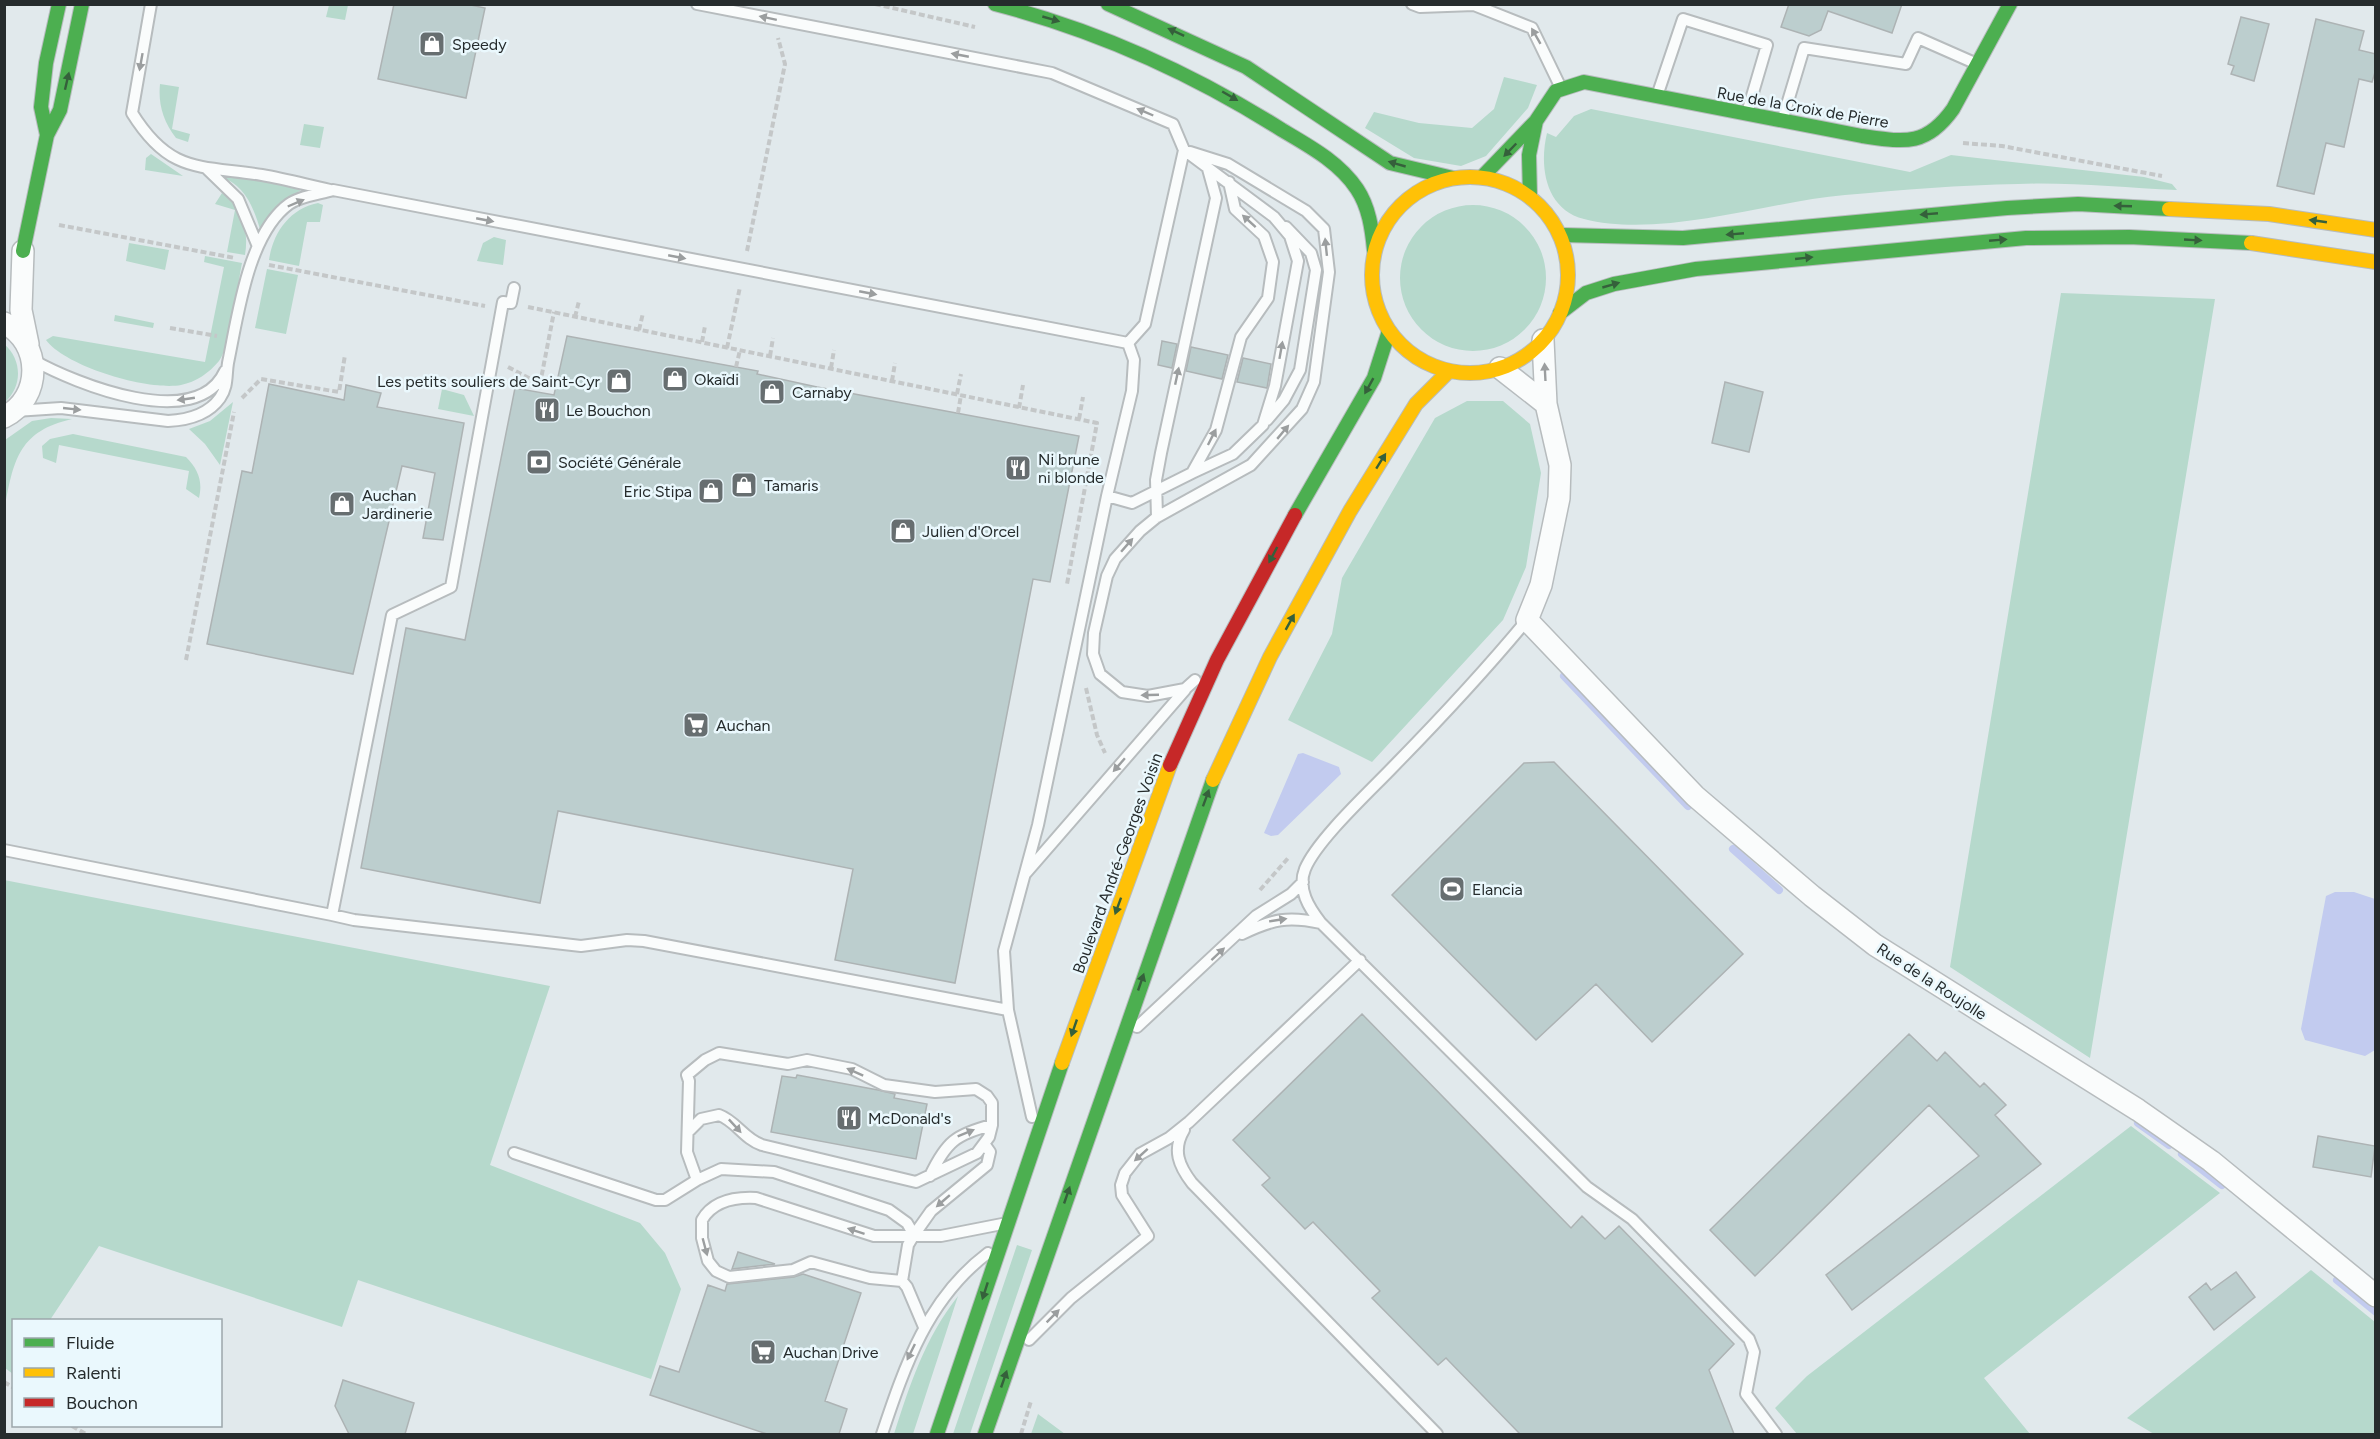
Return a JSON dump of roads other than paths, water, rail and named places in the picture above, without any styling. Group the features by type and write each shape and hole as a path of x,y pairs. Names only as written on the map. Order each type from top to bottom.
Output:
{"main road":[{"path":"46,135 41,107 46,63 59,4"},
{"path":"23,250 46,135 60,110 82,4"},
{"path":"995,4 1083,28 1162,60 1230,96 1325,158 1350,180 1362,198 1371,221 1374,250 1371,278 1374,296 1389,331 1405,349 1426,363 1449,371 1475,373 1500,368 1524,357 1543,340 1560,313 1568,288 1567,262 1562,235 1548,215 1530,197 1507,184 1482,177 1453,178 1426,186 1403,202 1389,219 1374,250"},
{"path":"1108,4 1174,32 1246,67 1390,163 1453,178"},
{"name":"Rue de la Croix de Pierre","path":"1561,88 1584,82 1862,136 1906,141 1933,132 1950,114 2010,4"},
{"path":"1482,177 1536,121 1551,98 1561,88"},
{"path":"1530,197 1529,155 1536,121"},
{"path":"1562,235 1683,238 2007,208 2078,204 2269,214 2376,230"},
{"path":"1560,313 1586,293 1614,284 1696,269 2026,238 2129,237 2248,243 2376,262"},
{"name":"Boulevard André-Georges Voisin","path":"937,1434 1036,1135 1172,760 1217,660 1303,500 1374,378 1389,331"},
{"path":"985,1434 1208,791 1270,657 1350,511 1416,404 1449,371"}],"street":[{"path":"4,288 23,250"},
{"path":"8,416 30,390 34,375 21,310 23,250"},
{"path":"4,322 19,333 31,352"},
{"path":"1527,620 1541,585 1559,498 1560,465 1546,404 1543,340"},
{"path":"1500,368 1546,404"},
{"name":"Rue de la Roujolle","path":"1527,620 1695,796 1812,896 1875,945 2138,1110 2193,1148 2376,1296"}],"lane":[{"path":"152,4 132,113 148,139 177,160 206,168 263,175 1128,343"},
{"path":"697,4 1052,73 1173,124 1184,150 1297,235 1311,253 1316,270 1300,370 1284,400 1263,425 1233,454 1132,503 1107,496"},
{"path":"1412,4 1420,7 1474,5 1532,28 1561,88"},
{"path":"1657,97 1683,19 1767,45 1746,113"},
{"path":"1782,121 1804,48 1906,64 1918,38 1977,64"},
{"path":"1128,343 1145,324 1184,150"},
{"path":"1184,150 1228,164 1306,211 1324,229 1329,272 1314,382 1302,409 1267,450 1240,473 1157,517 1127,544 1107,576 1094,633 1093,654 1100,674 1122,692 1148,696 1185,689"},
{"path":"206,168 238,199 257,244"},
{"path":"1157,517 1156,480 1215,198 1208,169"},
{"path":"1192,473 1216,430 1241,337 1268,298 1273,262 1264,236 1235,209 1229,182"},
{"path":"8,416 61,408 149,421 183,420 207,411 225,390 228,365 257,244 275,218 291,202 333,190"},
{"path":"1263,425 1275,386 1298,261 1290,236 1274,217"},
{"path":"332,915 392,615 451,587 503,302 511,303 514,288"},
{"path":"1036,1135 1008,1010 1004,951 1038,825 1107,496 1132,391 1134,360 1128,343"},
{"path":"31,352 78,382 165,401 189,399 209,393 221,380 228,365"},
{"path":"1527,620 1480,677 1341,821 1305,869 1303,882 1306,903 1321,923 1587,1187 1632,1219 1749,1339 1754,1352 1746,1394 1776,1434"},
{"path":"1023,876 1185,689 1217,660"},
{"path":"4,850 354,920 581,946 627,940 644,942 1008,1010"},
{"path":"1122,1037 1237,936 1256,916 1291,894 1303,882"},
{"path":"1237,936 1270,921 1297,918 1321,923"},
{"path":"1011,1357 1071,1298 1148,1236 1122,1195 1125,1173 1140,1154 1169,1138 1189,1122 1360,960"},
{"path":"688,1132 701,1119 719,1115 731,1121 745,1137 762,1145 907,1181 922,1181 977,1153 985,1145 992,1125 992,1103 987,1096 976,1089 935,1092 884,1085 852,1069 807,1059 788,1064 719,1053 705,1060 687,1075 689,1081 687,1152 697,1180"},
{"path":"1189,1122 1178,1140 1177,1151 1182,1171 1192,1184 1437,1434"},
{"path":"930,1176 940,1155 957,1136 992,1125"},
{"path":"924,1327 902,1281 908,1245 931,1211 987,1165 990,1152 985,1145"},
{"path":"514,1154 656,1200 665,1200 697,1180 721,1169 774,1172 889,1210 907,1223 914,1235"},
{"path":"902,1281 870,1278 811,1262 793,1270 729,1277 716,1271 708,1261 702,1238 702,1220 720,1204 743,1197 756,1198 874,1236 952,1234 986,1229 1008,1222"},
{"path":"882,1434 905,1364 924,1327 965,1270 1000,1244"}],"water":[{"path":"1303,753 1339,767 1341,774 1278,835 1271,836 1264,833 1298,754"},
{"path":"2335,892 2354,892 2375,899 2375,1050 2365,1056 2305,1040 2301,1029 2326,896"}],"waterway":[{"path":"1564,676 1688,806"},
{"path":"1733,849 1779,890"},
{"path":"2138,1123 2169,1145"},
{"path":"2182,1154 2222,1185"},
{"path":"2337,1280 2376,1312"}],"place":[{"name":"Speedy","path":"432,44"},
{"name":"Okaïdi","path":"675,379"},
{"name":"Les petits souliers de Saint-Cyr","path":"619,381"},
{"name":"Carnaby","path":"772,392"},
{"name":"Le Bouchon","path":"547,410"},
{"name":"Société Générale","path":"539,462"},
{"name":"Ni brune ni blonde","path":"1018,468"},
{"name":"Tamaris","path":"744,485"},
{"name":"Eric Stipa","path":"711,491"},
{"name":"Auchan Jardinerie","path":"342,504"},
{"name":"Julien d'Orcel","path":"903,531"},
{"name":"Auchan","path":"696,725"},
{"name":"Elancia","path":"1452,889"},
{"name":"McDonald's","path":"849,1118"},
{"name":"Auchan Drive","path":"763,1352"}]}
